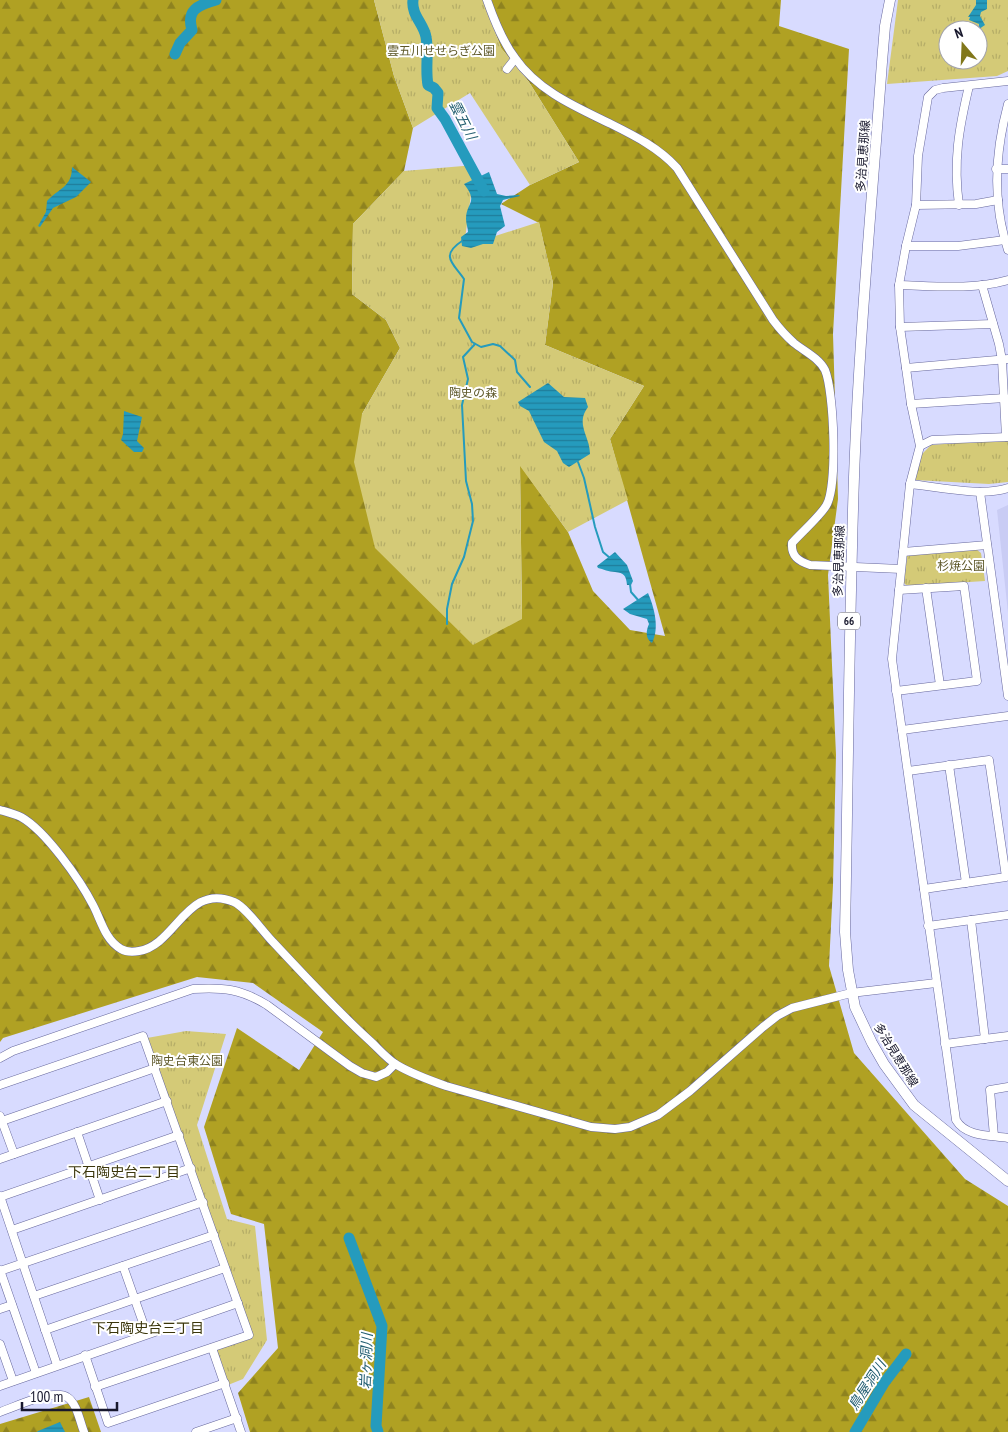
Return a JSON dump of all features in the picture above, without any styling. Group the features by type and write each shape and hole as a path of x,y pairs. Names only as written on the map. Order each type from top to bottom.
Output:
{"main road":[{"name":"多治見恵那線","path":"890,0 885,26 882,62 860,364 854,475 849,628 845,932 848,970 855,1007 872,1043 898,1084 914,1105 1008,1181"}],"street":[{"path":"487,0 501,36 515,59 546,89 569,104 628,132 669,159 685,178 773,320 793,342 817,360 825,370 829,385 833,430 832,491 826,506 792,543 792,550 795,556 801,562 810,565 901,569"},
{"path":"507,68 515,59"},
{"path":"1008,81 938,89 928,97 918,156 916,205 899,285 900,327 911,404 920,446 910,484 892,659 956,1120 960,1126 978,1134 1008,1138"},
{"path":"959,205 956,159 959,130 968,86"},
{"path":"1008,104 999,143 996,169 998,200 1008,250"},
{"path":"996,169 1008,169"},
{"path":"916,205 976,204 998,200"},
{"path":"906,246 958,246 1005,240"},
{"path":"899,285 982,285 1008,280"},
{"path":"920,446 932,440 1007,437 1005,360 982,285"},
{"path":"900,327 994,324"},
{"path":"906,368 1005,360"},
{"path":"911,404 1005,398"},
{"path":"910,484 980,492 997,492 1008,488"},
{"path":"980,492 1008,696"},
{"path":"903,552 987,545"},
{"path":"896,691 978,681 964,586 899,590"},
{"path":"926,588 940,686"},
{"path":"902,730 1008,716"},
{"path":"908,771 989,760 1006,877 924,889"},
{"path":"949,766 966,883"},
{"path":"0,810 22,818 40,832 82,886 112,942 122,950 134,952 147,950 160,941 194,905 210,899 234,902 245,910 262,931 354,1027 395,1064 424,1079 591,1127 615,1129 630,1127 652,1119 674,1104 778,1016 792,1008 851,993 936,983"},
{"path":"928,926 1008,915"},
{"path":"971,920 985,1039"},
{"path":"0,1058 13,1051 193,989 216,988 234,990 253,996 362,1073 376,1077 386,1072 395,1064"},
{"path":"0,1085 143,1036 249,1335 96,1387"},
{"path":"945,1044 1008,1038"},
{"path":"14,1154 1,1119 155,1068"},
{"path":"994,1136 990,1090 1008,1087"},
{"path":"0,1159 167,1101"},
{"path":"77,1132 100,1200"},
{"path":"57,1366 0,1197 179,1135"},
{"path":"12,1230 191,1168"},
{"path":"36,1373 0,1271 203,1202"},
{"path":"34,1296 214,1234"},
{"path":"123,1266 147,1334"},
{"path":"45,1330 226,1268"},
{"path":"0,1386 238,1303"},
{"path":"0,1309 12,1305"},
{"path":"0,1346 13,1381"},
{"path":"212,1348 241,1432"},
{"path":"86,1355 112,1432"},
{"path":"108,1423 225,1383"},
{"path":"0,1412 48,1395 60,1394 68,1397 74,1404 84,1432"},
{"path":"196,1432 237,1418"}],"shaded area":[{"path":"976,0 987,0 987,9 981,12 980,16 982,20 969,20 970,17 968,17 976,5"},
{"path":"72,167 91,182 76,197 53,208 40,227 38,226 46,212 47,201 64,187 70,179"},
{"path":"489,172 497,194 520,196 503,200 500,206 505,226 497,232 493,244 483,244 471,248 462,246 461,237 468,232 466,221 471,202 471,195 464,184"},
{"path":"548,383 564,397 585,398 588,407 584,413 583,425 590,454 569,467 563,463 557,451 544,442 529,411 520,406 518,402"},
{"path":"124,411 142,417 137,441 144,448 142,452 134,452 121,440"},
{"path":"1008,505 1008,613 997,510"},
{"path":"615,552 627,565 633,581 631,585 627,585 622,574 598,568 597,566"},
{"path":"648,593 656,624 652,643 647,637 649,624 647,619 630,614 623,609"},
{"path":"60,1422 65,1432 37,1432 38,1431"}],"green space":[{"path":"0,0 374,0 394,76 413,128 404,171 353,224 352,294 386,320 400,348 362,414 522,619 520,465 568,532 593,591 630,630 665,636 610,439 644,386 545,345 553,283 539,223 501,204 530,185 579,162 529,82 501,48 483,0 781,0 779,26 849,49 833,334 838,499 828,575 836,755 829,966 854,1053 965,1179 1008,1206 1008,1432 250,1432 238,1393 278,1348 264,1224 231,1214 204,1127 237,1028 299,1070 323,1032 253,983 197,977 3,1038 0,1042"},
{"name":"雲五川せせらぎ公園","path":"374,0 483,0 501,48 529,82 579,162 530,185 470,93 413,128 394,76"},
{"path":"898,0 1008,0 1008,71 997,76 887,84"},
{"name":"陶史の森","path":"475,165 464,246 539,222 553,283 545,345 644,386 610,439 628,500 568,532 520,466 522,619 473,645 375,548 354,462 362,414 400,348 386,320 352,294 353,224 404,171"},
{"path":"1008,439 1008,482 989,484 914,480 921,455 931,445"},
{"name":"杉焼公園","path":"976,549 981,553 985,581 907,586 904,583 907,556 910,554"},
{"name":"陶史台東公園","path":"186,1031 226,1034 197,1125 227,1219 255,1226 267,1340 243,1379 228,1385 216,1350 252,1337 147,1038"},
{"path":"89,1397 101,1432 0,1432 0,1424"}],"waterway":[{"path":"175,54 180,43 192,30 191,18 195,9 216,0"},
{"name":"雲五川","path":"413,0 414,10 426,37 428,85 438,93 437,108 445,119 484,191"},
{"path":"462,241 455,246 450,256 453,264 464,279 459,318 472,342 481,347 493,344 500,346 515,360 517,372 530,387"},
{"path":"447,624 447,609 452,584 464,557 473,521 472,504 466,481 462,405 468,379 463,357 475,344"},
{"path":"578,462 603,552 610,558"},
{"path":"630,584 631,592 639,601"},
{"name":"岩ヶ洞川","path":"349,1238 382,1326 376,1426 378,1432"},
{"name":"鳥屋洞川","path":"855,1432 884,1383 906,1354"}],"district":[{"name":"下石陶史台二丁目","path":"124,1172"},
{"name":"下石陶史台三丁目","path":"148,1328"}]}
